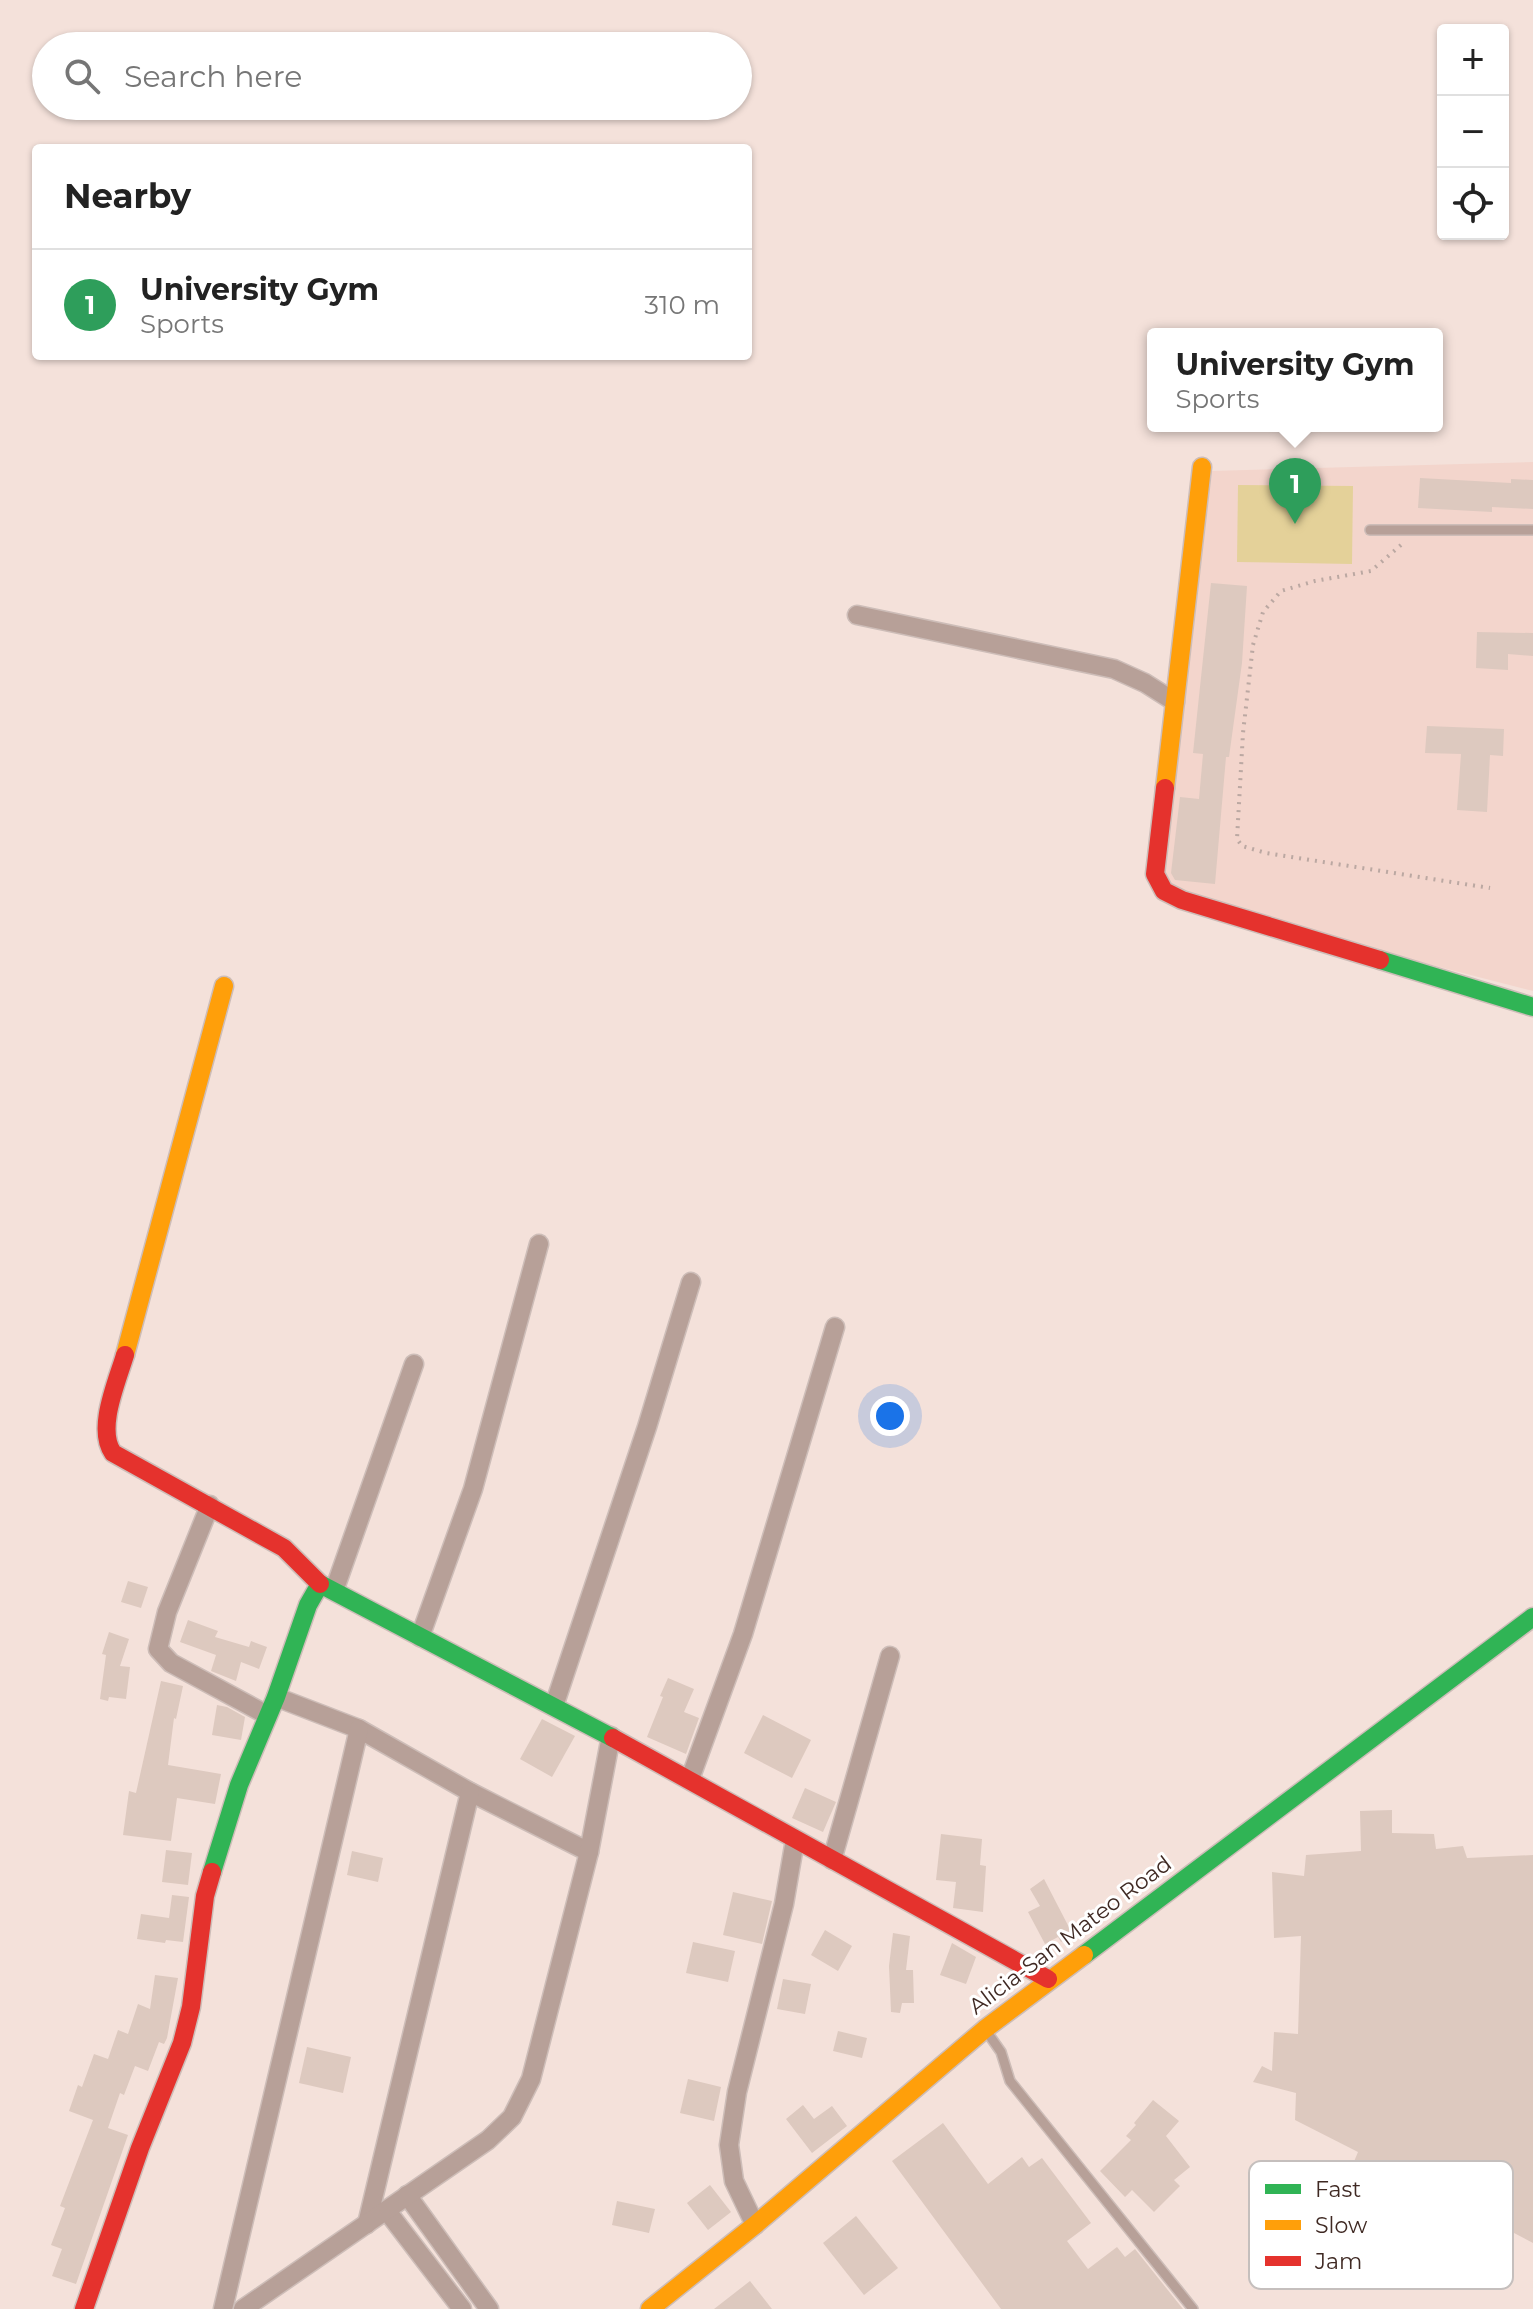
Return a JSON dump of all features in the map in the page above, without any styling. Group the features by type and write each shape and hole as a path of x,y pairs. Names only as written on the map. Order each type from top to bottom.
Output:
{"street":[{"path":"1202,467 1155,874 1157,885 1164,893 1533,1007"},
{"path":"857,615 1114,669 1145,683 1175,702"},
{"path":"224,986 106,1424 108,1448 117,1457 284,1548 327,1588 611,1736 1048,1979"},
{"path":"420,1637 473,1489 539,1244"},
{"path":"554,1706 647,1427 691,1282"},
{"path":"690,1779 743,1634 835,1327"},
{"path":"84,2309 140,2148 182,2043 191,2007 205,1896 239,1785 276,1697 308,1605 327,1588 414,1364"},
{"path":"210,1505 167,1612 158,1649 171,1663 267,1715"},
{"name":"Alicia-San Mateo Road","path":"650,2309 1048,1979 1533,1617"},
{"path":"832,1860 890,1656"},
{"path":"276,1697 359,1729 470,1792 589,1852"},
{"path":"223,2309 359,1729"},
{"path":"243,2309 488,2140 512,2117 531,2079 589,1852 611,1736"},
{"path":"367,2224 470,1792"},
{"path":"755,2225 734,2181 729,2145 737,2092 784,1904 795,1840"},
{"path":"407,2195 489,2309"},
{"path":"387,2211 462,2309"}],"lane":[{"path":"1370,530 1533,530"},
{"path":"985,2029 1001,2052 1010,2081 1193,2309"}],"path":[{"path":"1415,531 1371,571 1281,591 1263,612 1253,645 1243,733 1237,839 1242,846 1266,853 1490,888"}],"shaded area":[{"path":"1533,462 1533,991 1416,961 1163,886 1212,471"},
{"path":"1238,485 1353,486 1352,564 1237,562"}],"building":[{"path":"1420,478 1511,483 1511,479 1533,480 1533,509 1492,507 1492,512 1418,508"},
{"path":"1211,583 1247,586 1242,663 1229,757 1226,757 1215,884 1175,880 1171,873 1180,797 1199,799 1203,754 1193,753"},
{"path":"1477,632 1533,633 1533,656 1508,654 1508,670 1476,668"},
{"path":"1427,726 1504,729 1503,756 1490,755 1487,812 1457,810 1461,754 1425,753"},
{"path":"128,1581 148,1587 141,1608 121,1602"},
{"path":"188,1620 218,1631 215,1637 249,1647 251,1641 267,1647 259,1669 241,1662 236,1681 211,1671 216,1655 180,1642"},
{"path":"109,1632 129,1639 120,1666 130,1667 126,1699 100,1699 106,1655 102,1654"},
{"path":"668,1678 694,1689 684,1712 699,1718 686,1754 647,1737"},
{"path":"161,1681 183,1686 174,1718 168,1765 221,1774 215,1804 177,1798 171,1841 123,1835 129,1791 136,1793"},
{"path":"217,1705 245,1717 241,1740 212,1735"},
{"path":"763,1715 811,1740 792,1778 744,1753"},
{"path":"542,1719 575,1736 552,1777 520,1759"},
{"path":"805,1788 836,1802 823,1832 792,1818"},
{"path":"1392,1810 1392,1833 1434,1834 1436,1849 1463,1846 1467,1858 1533,1855 1533,2243 1513,2233 1513,2161 1354,2161 1358,2152 1295,2120 1296,2093 1253,2082 1262,2066 1272,2071 1274,2032 1298,2034 1301,1936 1274,1938 1272,1872 1304,1876 1306,1855 1361,1851 1360,1811"},
{"path":"941,1834 982,1839 980,1865 986,1866 983,1912 953,1908 956,1882 936,1880"},
{"path":"166,1850 192,1853 188,1885 162,1882"},
{"path":"352,1851 383,1858 378,1882 347,1875"},
{"path":"1044,1879 1073,1935 1061,1942 1058,1937 1045,1944 1028,1912 1040,1906 1030,1889"},
{"path":"733,1892 772,1901 762,1944 723,1935"},
{"path":"172,1895 189,1897 183,1942 137,1939 141,1914 169,1918"},
{"path":"825,1930 852,1946 838,1971 811,1955"},
{"path":"893,1933 910,1936 906,1970 913,1970 914,2003 902,2003 900,2013 891,2012 889,1966"},
{"path":"693,1942 735,1951 728,1982 686,1973"},
{"path":"952,1943 976,1957 966,1984 940,1975"},
{"path":"155,1975 178,1978 167,2038 164,2044 159,2042 148,2071 135,2066 124,2095 120,2093 108,2128 128,2135 76,2284 52,2276 62,2249 51,2245 65,2208 60,2206 93,2120 69,2111 94,2054 108,2059 118,2030 128,2034 138,2004 150,2009"},
{"path":"783,1979 811,1984 805,2014 777,2009"},
{"path":"838,2031 867,2038 862,2058 833,2051"},
{"path":"307,2047 351,2057 343,2093 299,2083"},
{"path":"688,2079 721,2087 714,2121 680,2113"},
{"path":"1153,2100 1179,2121 1166,2136 1190,2167 1174,2180 1180,2186 1154,2212 1132,2190 1125,2197 1100,2171 1131,2140 1126,2136"},
{"path":"803,2105 814,2119 832,2106 847,2126 812,2153 786,2119"},
{"path":"943,2123 988,2184 1022,2157 1029,2167 1042,2158 1091,2223 1067,2241 1088,2269 1117,2247 1125,2257 1135,2249 1183,2309 1001,2309 892,2161"},
{"path":"710,2185 731,2212 708,2230 687,2203"},
{"path":"617,2201 655,2209 649,2233 612,2225"},
{"path":"856,2216 898,2268 864,2295 823,2243"},
{"path":"750,2281 772,2309 714,2309"}],"traffic: fast":[{"path":"1380,960 1533,1007"},
{"path":"212,1872 239,1785 276,1697 308,1605 320,1584 613,1738"},
{"path":"1084,1955 1533,1617"}],"traffic: slow":[{"path":"1165,788 1202,467"},
{"path":"125,1355 224,986"},
{"path":"650,2309 755,2225 985,2029 1084,1955"}],"traffic: jam":[{"path":"1165,788 1155,874 1164,891 1182,900 1380,960"},
{"path":"125,1355 107,1419 108,1443 113,1453 284,1548 320,1584"},
{"path":"613,1738 1048,1979"},
{"path":"84,2309 140,2148 182,2043 191,2007 205,1896 212,1872"}],"place":[{"name":"University Gym","path":"1295,524"}]}
